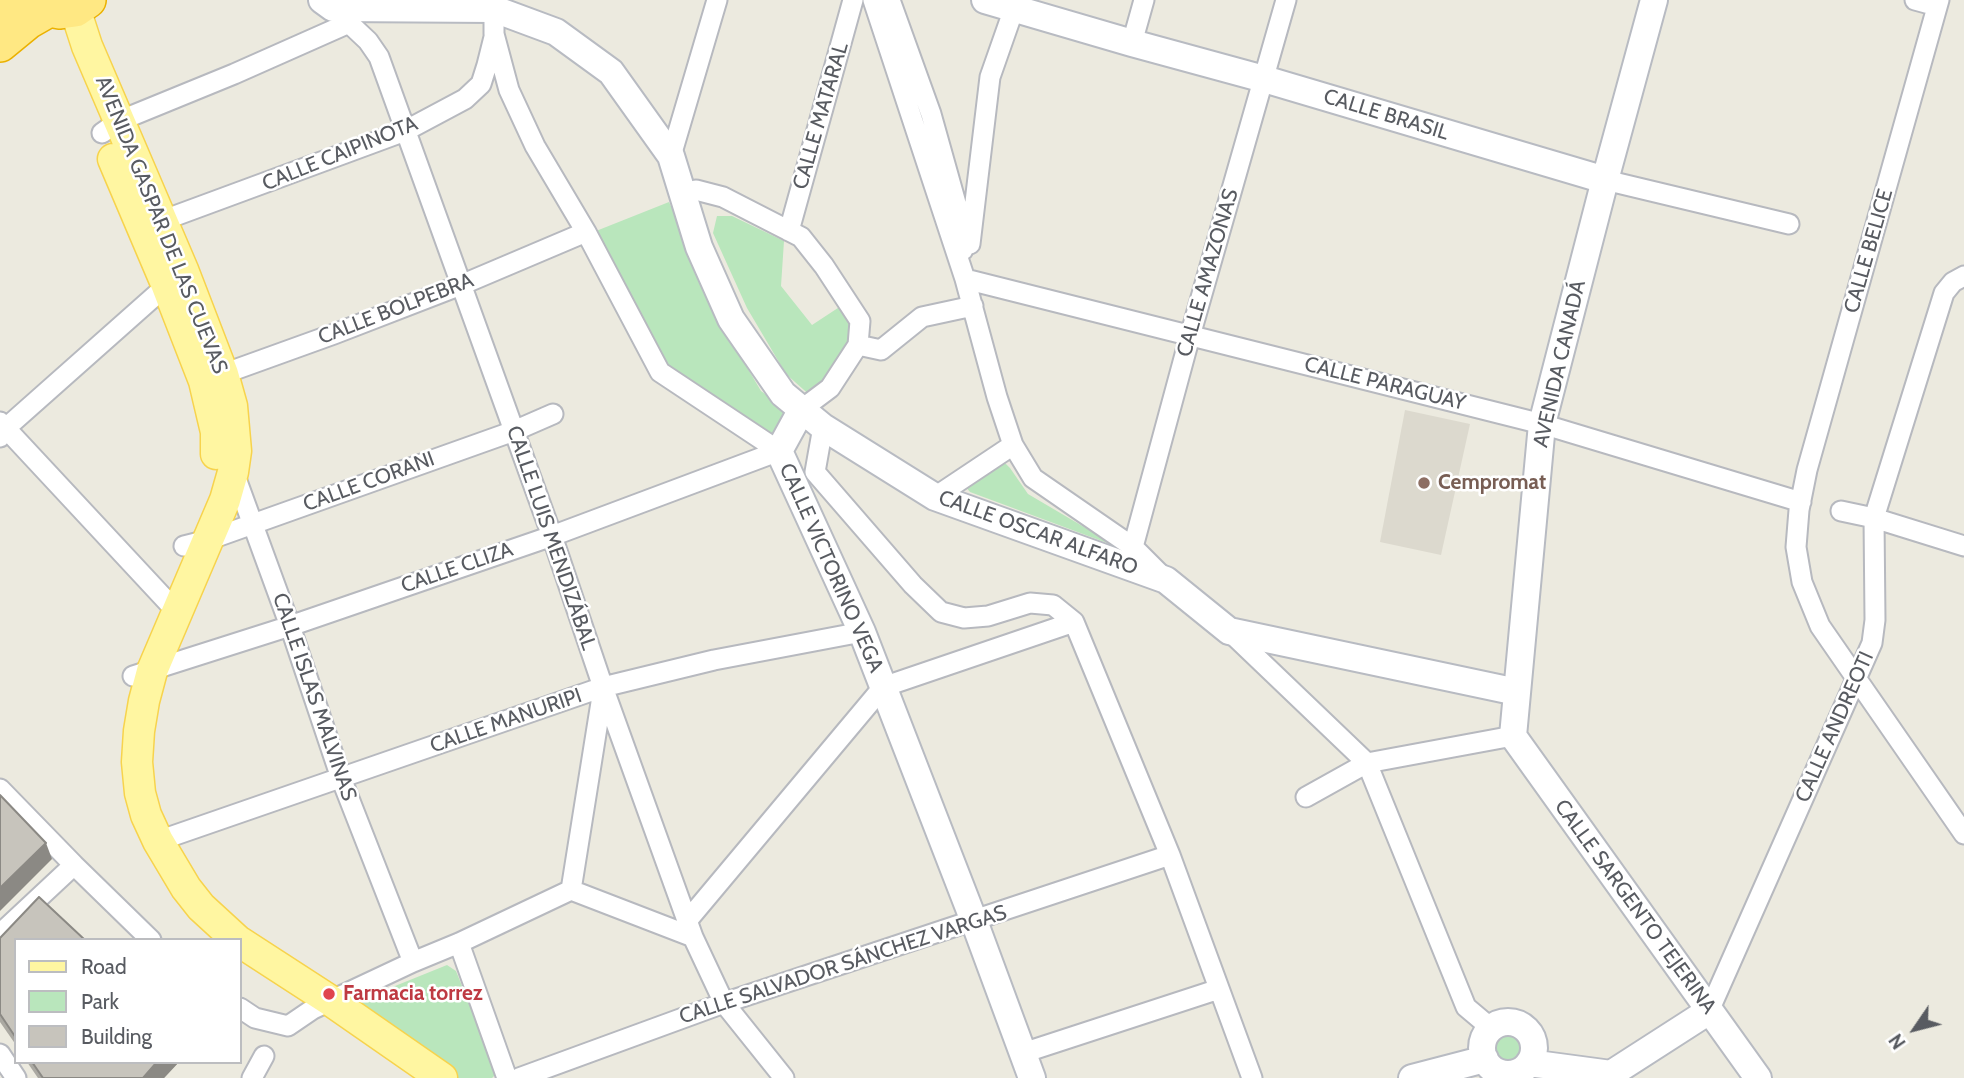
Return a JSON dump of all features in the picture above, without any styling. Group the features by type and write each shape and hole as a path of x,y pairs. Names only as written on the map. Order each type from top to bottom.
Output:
{"highway":[{"path":"0,5 6,0"},
{"path":"0,44 28,20 60,5"}],"main road":[{"name":"AVENIDA GASPAR DE LAS CUEVAS","path":"60,5 175,278 213,377 232,406 236,431 233,472 225,500 196,543"},
{"name":"AVENIDA GASPAR DE LAS CUEVAS","path":"205,938 185,918 154,874 133,831 122,792 119,752 124,705 143,674 169,604 196,543 212,479 216,449 213,377"},
{"name":"AVENIDA GASPAR DE LAS CUEVAS","path":"143,674 144,701 137,762 140,793 146,815 186,888 201,907 235,938"},
{"name":"AVENIDA GASPAR DE LAS CUEVAS","path":"242,944 412,1078"},
{"name":"AVENIDA GASPAR DE LAS CUEVAS","path":"242,965 322,1005 442,1078"}],"street":[{"path":"671,156 717,0"},
{"name":"CALLE MATARAL","path":"789,231 853,0"},
{"path":"873,0 965,279 1013,445 1033,478 1133,547 1166,580"},
{"path":"890,0 931,114 961,221 965,279"},
{"name":"CALLE BRASIL","path":"985,0 1016,4 1132,43 1264,79 1605,180 1789,224"},
{"path":"1132,43 1144,0"},
{"name":"CALLE AMAZONAS","path":"1133,547 1286,0"},
{"name":"AVENIDA CANADÁ","path":"1513,736 1542,424 1654,0"},
{"path":"1915,0 1938,3"},
{"name":"CALLE BELICE","path":"1938,3 1807,470 1796,547 1802,582 1820,626 1964,834"},
{"path":"965,279 990,77 1016,4"},
{"path":"110,127 234,74 335,10"},
{"name":"CALLE OSCAR ALFARO","path":"335,10 495,14 556,32 611,72 671,156 699,247 731,319 783,394 823,427 935,497 1166,580 1229,631 1367,763 1466,1007 1491,1028"},
{"name":"CALLE LUIS MENDIZÁBAL","path":"335,10 368,41 379,57 690,929 723,1003 784,1078"},
{"name":"CALLE CAIPINOTA","path":"153,225 405,131 465,99 481,84 487,65 495,14"},
{"name":"CALLE VICTORINO VEGA","path":"495,14 509,90 530,135 586,232 660,372 779,451 862,632 1027,1066"},
{"path":"683,193 696,190 723,197 801,237 824,266 860,321 858,345 830,387 802,410 779,451"},
{"name":"CALLE BOLPEBRA","path":"213,377 461,285 586,232"},
{"name":"CALLE ANDREOTI","path":"1709,1011 1872,643 1875,620 1874,518 1944,293 1953,282 1964,276"},
{"path":"169,604 2,429 175,278"},
{"name":"CALLE PARAGUAY","path":"965,279 1542,424 1801,502"},
{"path":"858,345 880,350 922,317 973,306"},
{"name":"CALLE CORANI","path":"196,543 514,431 553,414"},
{"path":"823,427 815,472 913,585 941,612 964,618 988,616 1030,603 1052,605 1074,622 1170,855 1252,1078"},
{"name":"CALLE ISLAS MALVINAS","path":"216,432 290,626 341,778 413,961"},
{"path":"935,497 1013,445"},
{"name":"CALLE CLIZA","path":"143,674 552,536 779,451"},
{"path":"1841,511 1964,545"},
{"path":"242,1009 255,1018 288,1026 322,1005 413,961 459,943 572,890 690,929 883,687 1074,622"},
{"path":"1229,631 1517,692"},
{"name":"CALLE MANURIPI","path":"158,841 603,687 714,660 862,632"},
{"path":"572,890 603,687"},
{"path":"1306,797 1367,763 1513,736"},
{"name":"CALLE SARGENTO TEJERINA","path":"1513,736 1758,1078"},
{"path":"0,789 149,938"},
{"name":"CALLE SALVADOR SÁNCHEZ VARGAS","path":"519,1078 723,1003 1170,855"},
{"path":"0,934 74,865"},
{"path":"459,943 507,1078"},
{"path":"1027,1066 1219,989"},
{"path":"1520,1071 1533,1055 1534,1046 1528,1031 1522,1026 1506,1022 1491,1028 1483,1043 1483,1051 1485,1059 1497,1071 1506,1074 1520,1071 1612,1076 1709,1011"},
{"path":"0,1056 16,1078"},
{"path":"253,1078 264,1056"},
{"path":"1412,1078 1485,1059"}],"shaded area":[{"name":"Cempromat","path":"1405,410 1470,424 1441,555 1380,542"}],"green space":[{"path":"669,202 735,347 761,391 790,412 787,446 659,367 591,233"},
{"path":"717,216 732,216 784,241 781,286 812,325 844,304 851,323 847,346 813,398 786,374 747,308 713,233"},
{"path":"1003,461 1028,494 1118,547 970,492 965,486"},
{"path":"447,965 456,971 497,1073 492,1078 454,1078 353,1003"},
{"path":"1508,1033 1519,1037 1523,1048 1519,1059 1508,1063 1497,1059 1493,1048 1497,1037"}],"building":[{"path":"0,795 46,843 0,888"},
{"path":"39,897 83,938 14,938 14,1035 0,1014 0,938"},
{"path":"33,1064 155,1064 143,1078 43,1078"}],"place":[{"name":"Cempromat","path":"1424,483"},
{"name":"Farmacia torrez","path":"329,994"}]}
